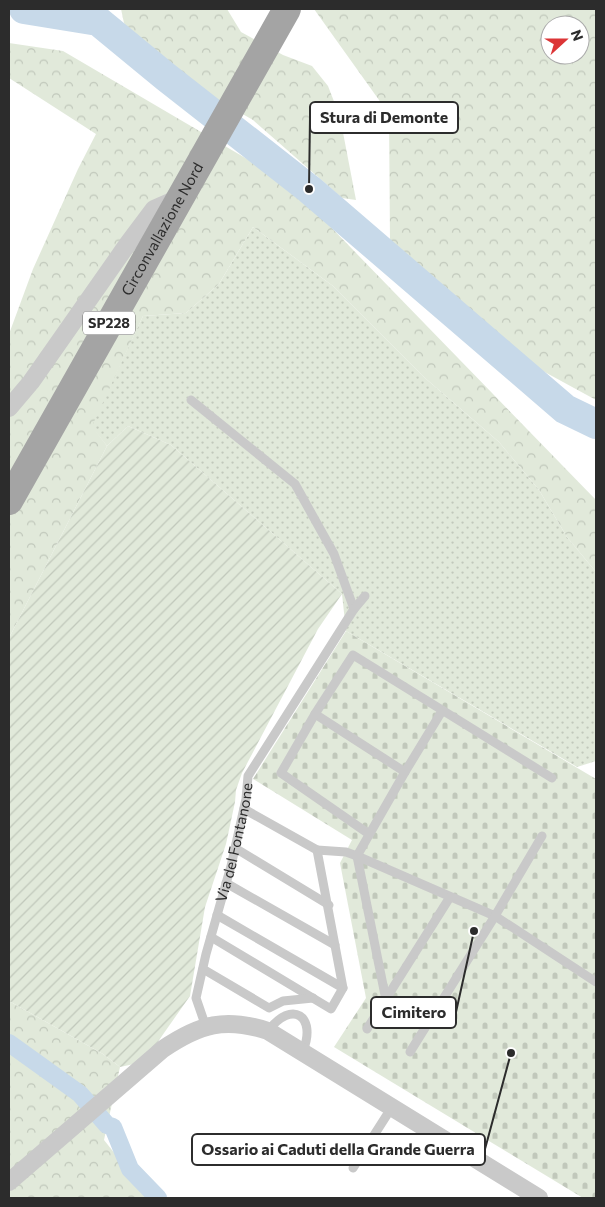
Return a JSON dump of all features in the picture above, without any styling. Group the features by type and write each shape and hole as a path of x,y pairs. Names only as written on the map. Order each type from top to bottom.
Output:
{"main road":[{"name":"Circonvallazione Nord","path":"9,501 196,166 287,9"}],"street":[{"path":"9,408 31,382 154,209 179,198"},
{"path":"9,1182 164,1049 183,1036 206,1026 229,1023 249,1025 268,1030 539,1198"}],"lane":[{"path":"191,400 296,484 334,554 354,609"},
{"name":"Via del Fontanone","path":"206,1026 196,998 235,848 244,809 248,776 354,609 365,596"},
{"path":"369,834 281,773 352,655 552,778"},
{"path":"386,1000 357,856 442,711"},
{"path":"315,714 405,772"},
{"path":"244,809 317,850 346,852 357,856 495,916 596,982"},
{"path":"410,1052 495,916 542,836"},
{"path":"235,848 328,905"},
{"path":"211,937 331,1009 343,988 317,850"},
{"path":"226,883 335,945"},
{"path":"368,1029 450,897"},
{"path":"217,915 343,988"},
{"path":"203,969 269,1008 283,1001 313,998"},
{"path":"268,1030 284,1015 294,1014 303,1018 308,1038 302,1052"},
{"path":"353,1168 392,1107"}],"green space":[{"path":"121,9 227,9 241,32 283,55 312,66 328,86 340,117 356,200 342,198 253,120 190,84 136,43 124,23"},
{"path":"314,9 596,9 596,400 541,370 390,243 389,114"},
{"path":"9,43 63,51 288,183 596,500 596,572 567,537 539,490 499,442 425,378 333,286 253,227 219,284 186,313 143,316 92,426 107,446 9,638 9,334 33,269 78,169 96,134 9,78"},
{"path":"253,227 333,286 425,378 499,442 539,490 567,537 596,572 596,761 577,767 346,631 342,594 171,445 128,426 107,446 91,426 143,316 186,313 219,284"},
{"path":"128,426 171,445 342,594 318,629 242,773 236,790 226,844 205,907 190,996 157,1043 134,1064 120,1067 103,1054 9,1001 9,638 107,446"},
{"path":"346,631 596,779 596,1198 583,1198 334,1047 366,998 340,863 352,840 253,779"},
{"path":"9,1001 103,1054 120,1067 104,1140 150,1198 9,1198"}],"waterway":[{"path":"24,9 98,21 309,189 565,409 596,424"},
{"path":"9,1043 80,1094 107,1125 113,1127 130,1169 158,1198"}],"place":[{"name":"Stura di Demonte","path":"309,189"},
{"name":"Cimitero","path":"474,931"},
{"name":"Ossario ai Caduti della Grande Guerra","path":"511,1053"}]}
